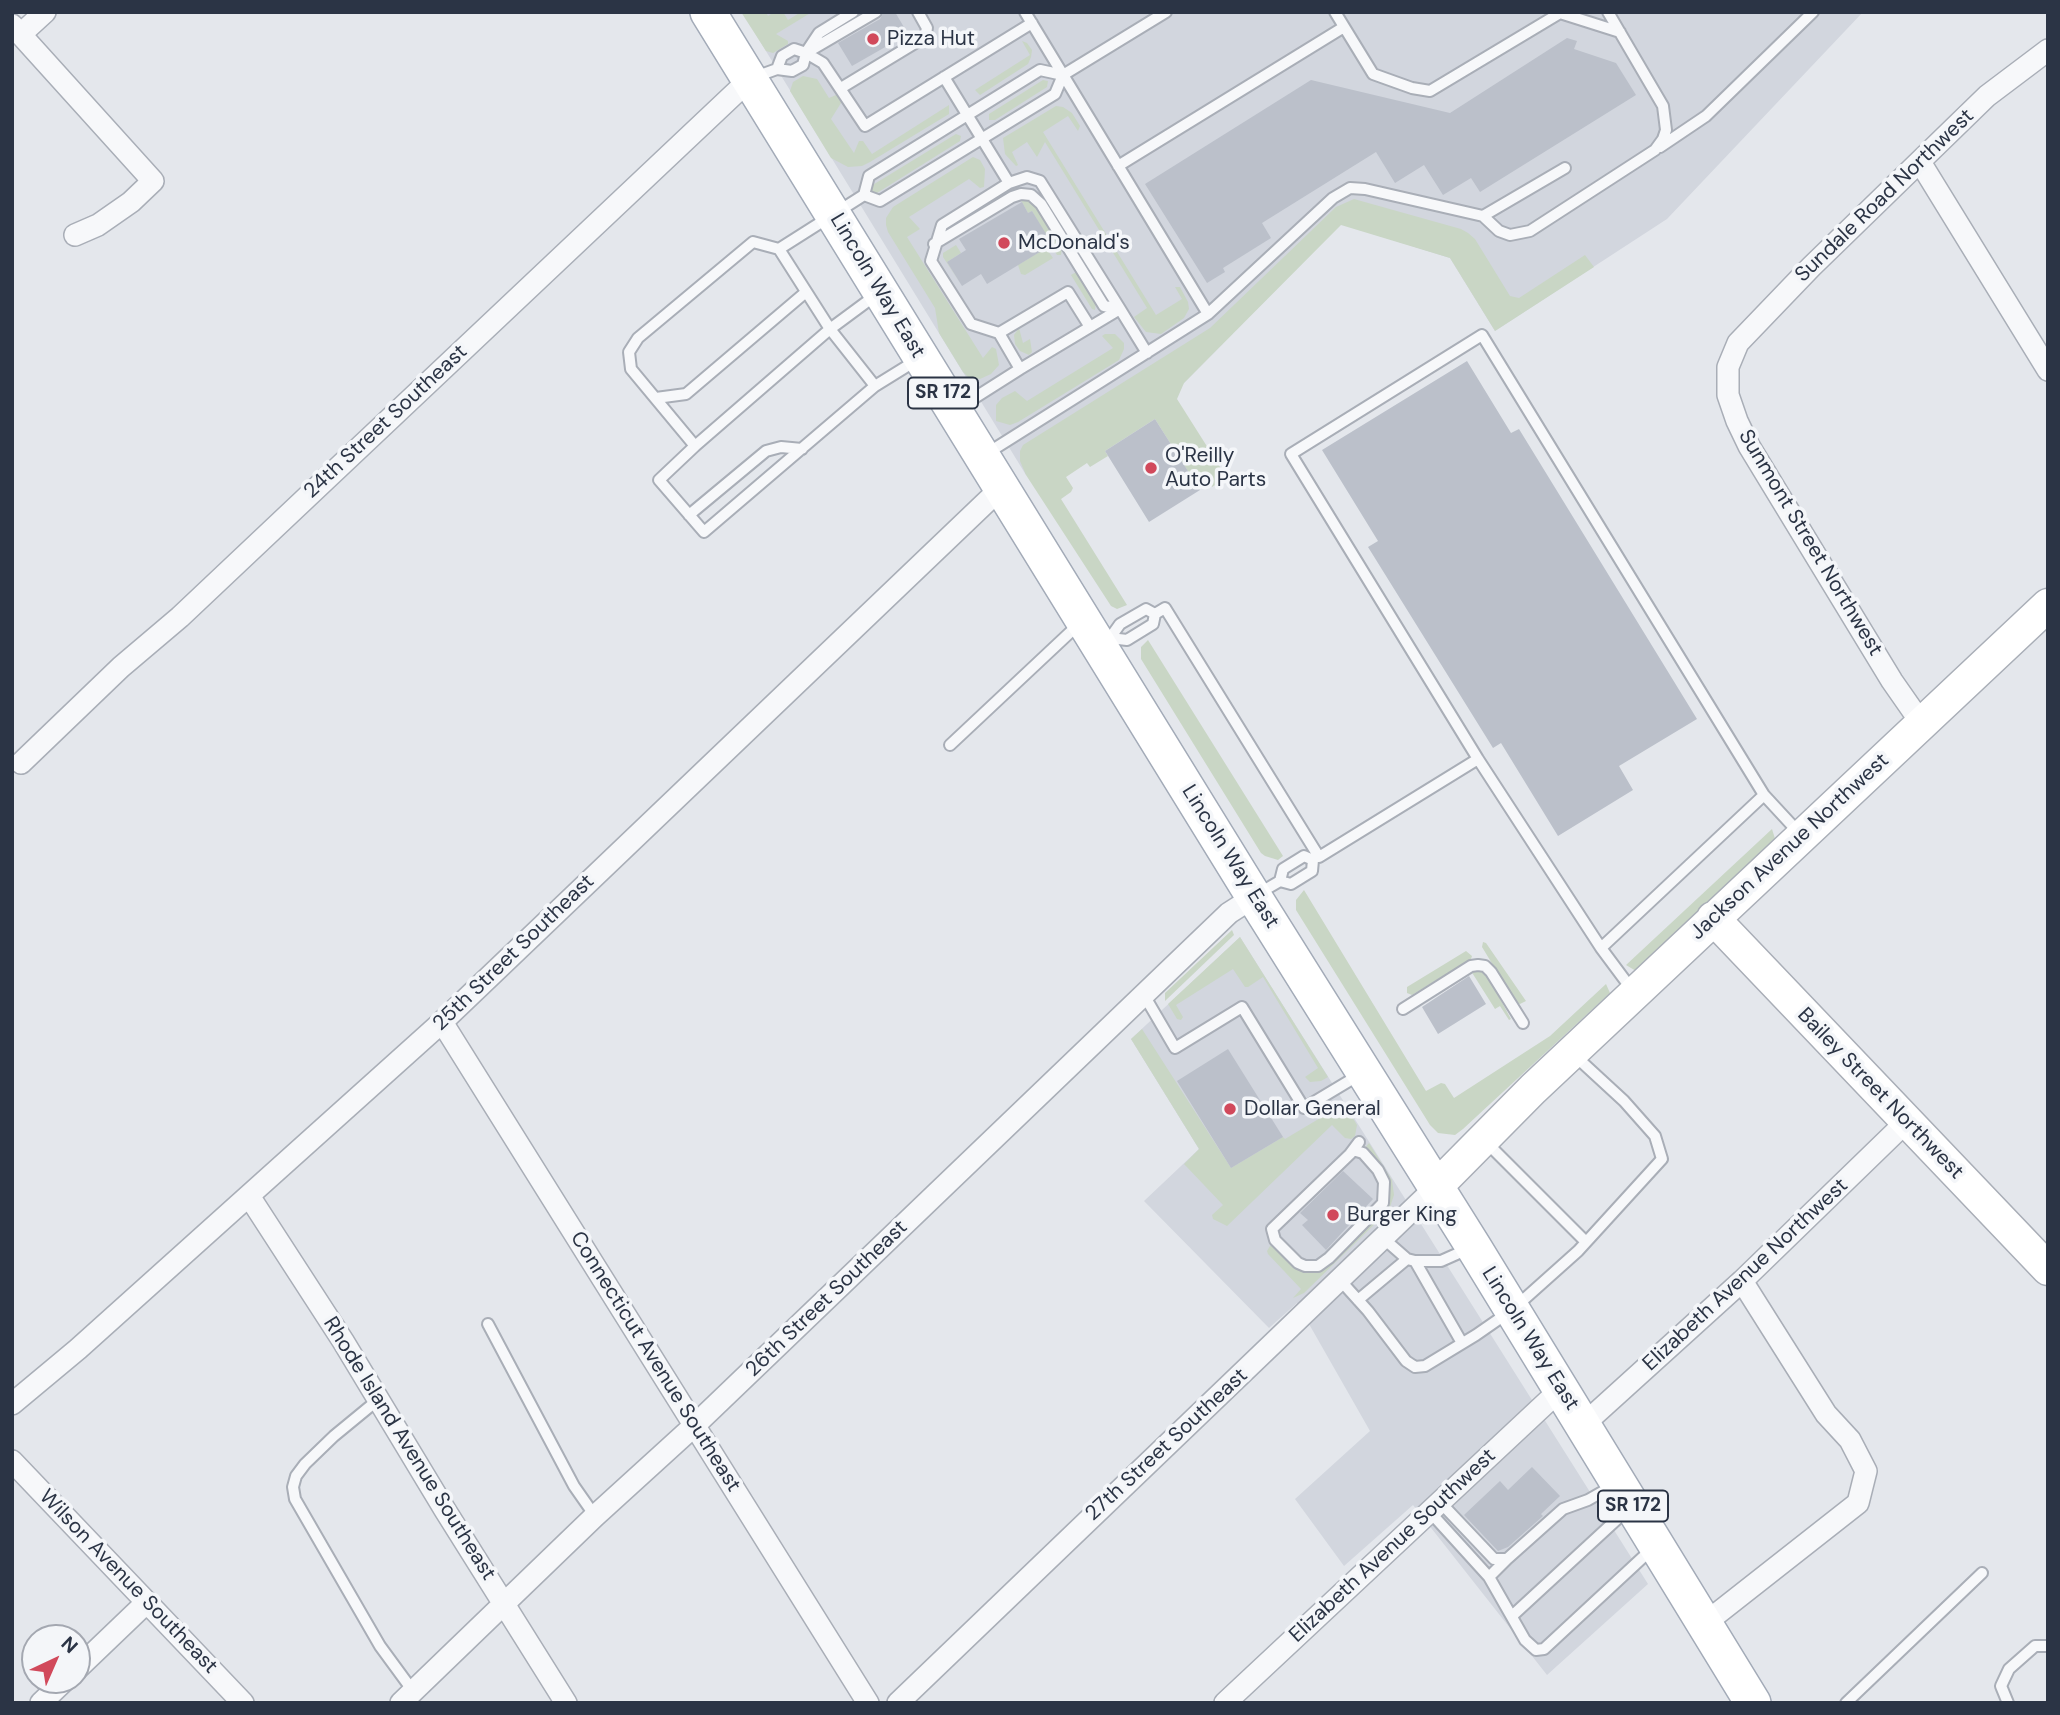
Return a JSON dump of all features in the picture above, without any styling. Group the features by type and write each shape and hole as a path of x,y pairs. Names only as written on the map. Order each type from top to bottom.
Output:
{"main road":[{"name":"Lincoln Way East","path":"708,12 763,74 833,215 920,358 1267,889 1364,1072 1704,1624 1743,1698"}],"street":[{"path":"45,12 16,29 153,181 131,202 98,225 75,235"},
{"name":"Sundale Road Northwest","path":"1733,354 1738,343 1752,327 1987,96 2048,50"},
{"name":"24th Street Southeast","path":"21,763 121,667 180,617 763,74"},
{"path":"1920,162 2048,370"},
{"name":"Sunmont Street Northwest","path":"1733,354 1728,367 1728,395 1749,446 1892,681 1922,724"},
{"name":"25th Street Southeast","path":"12,1404 442,1022 1002,487"},
{"name":"Jackson Avenue Northwest","path":"1436,1187 1533,1089 2048,605"},
{"name":"26th Street Southeast","path":"407,1697 1229,913 1267,889"},
{"name":"Bailey Street Northwest","path":"1713,918 2048,1269"},
{"name":"Connecticut Avenue Southeast","path":"442,1022 869,1703"},
{"name":"Elizabeth Avenue Northwest","path":"1583,1425 1742,1282 1906,1122"},
{"name":"27th Street Southeast","path":"898,1703 1436,1187"},
{"name":"Rhode Island Avenue Southeast","path":"249,1196 379,1399 566,1703"},
{"path":"1704,1624 1858,1503 1866,1471 1850,1440 1826,1414 1742,1282"},
{"name":"Elizabeth Avenue Southwest","path":"1225,1703 1561,1389"},
{"name":"Wilson Avenue Southeast","path":"12,1461 243,1703"},
{"path":"91,1656 147,1602"}],"lane":[{"path":"763,74 792,71 803,65 806,53 819,33 853,12"},
{"path":"806,53 876,12"},
{"path":"841,89 925,37 927,27 918,12"},
{"path":"1025,12 1208,314"},
{"path":"864,195 880,201 1055,94 1063,75 1166,12"},
{"path":"1335,12 1373,74 1412,88 1430,91 1560,13 1620,32"},
{"path":"1608,12 1664,106 1666,130 1655,150"},
{"path":"983,456 1208,314 1333,198 1350,188 1483,216 1499,232 1510,234 1530,231 1706,116 1812,12"},
{"path":"806,53 824,64 865,126 1032,23"},
{"path":"1118,166 1344,27"},
{"path":"779,249 864,195 869,176 1040,70 1063,75"},
{"path":"944,77 1009,183"},
{"path":"1483,216 1565,168"},
{"path":"1020,369 999,333 971,324 931,261 942,225 1009,183 1027,177 1040,181 1147,354"},
{"path":"934,244 1012,197 1031,195 1041,204 1104,306 1120,309"},
{"path":"695,446 631,369 629,352 638,338 753,242 779,249 830,329 875,386"},
{"path":"881,291 830,329 659,480 704,532 875,386 920,358"},
{"path":"656,398 686,394 806,292"},
{"path":"999,333 1068,292 1090,327"},
{"path":"954,411 1120,309"},
{"path":"1635,995 1601,948 1478,759 1291,454 1482,335 1764,795 1803,837"},
{"path":"690,515 766,451 781,446 802,449"},
{"path":"1098,634 1127,640 1153,624 1155,614 1165,608 1316,858 1312,871 1291,884 1267,889"},
{"path":"950,745 1098,634 1146,609 1155,614"},
{"path":"1267,889 1283,869 1304,856 1316,858 1478,759"},
{"path":"1601,948 1764,795"},
{"path":"1403,1009 1478,964 1491,972 1523,1023"},
{"path":"1144,995 1175,1048 1242,1007 1304,1108 1364,1072"},
{"path":"1340,1280 1406,1361 1415,1367 1425,1366 1512,1310 1586,1242 1662,1159 1654,1136 1624,1101 1572,1053"},
{"path":"1485,1140 1586,1242"},
{"path":"1356,1146 1378,1170 1384,1182 1383,1203 1318,1266 1298,1263 1275,1240 1272,1229 1356,1146"},
{"path":"1383,1238 1411,1260 1462,1343"},
{"path":"1358,1300 1411,1260 1441,1261 1473,1246"},
{"path":"488,1324 574,1486 596,1516"},
{"path":"379,1399 305,1464 296,1476 293,1487 295,1499 407,1697"},
{"path":"1489,1577 1563,1509 1588,1500 1625,1494"},
{"path":"1513,1616 1625,1494"},
{"path":"1435,1507 1494,1559 1507,1559"},
{"path":"1435,1507 1489,1577 1525,1640 1536,1650 1544,1649 1656,1545"},
{"path":"1846,1703 1982,1573"},
{"path":"2008,1703 2001,1686 2010,1669 2035,1646 2048,1646"}],"shaded area":[{"path":"742,12 1863,12 1667,219 1495,331 1450,258 1341,224 1184,383 1026,475"},
{"path":"1240,937 1648,1584 1547,1675 1413,1505 1344,1566 1295,1499 1370,1431 1297,1303 1269,1328 1144,1201 1199,1149 1131,1039"}],"green space":[{"path":"741,12 766,12 768,16 774,12 783,12 788,20 801,12 812,12 776,34 788,41 788,44 773,53 766,51"},
{"path":"1022,41 1032,50 1028,64 980,95 975,90 1030,55"},
{"path":"803,76 817,79 829,98 836,95 839,97 841,103 831,119 854,153 859,141 863,141 872,154 949,105 949,114 870,162 862,166 848,167 831,158 790,91 793,82"},
{"path":"1043,80 1048,81 1047,87 995,120 989,120 989,114"},
{"path":"1056,106 1072,113 1080,126 1078,131 1068,116 1043,132 1156,315 1182,299 1175,287 1180,287 1188,302 1189,309 1184,318 1161,334 1146,332 1134,317 1147,308 1045,142 1037,157 1027,142 1012,152 1018,165 1016,166 1005,154 1003,138"},
{"path":"956,134 961,136 960,141 877,193 872,193 871,186"},
{"path":"973,157 980,160 985,169 984,187 980,188 969,179 909,217 920,229 907,237 983,358 992,347 996,349 999,365 991,374 980,379 968,377 963,372 939,333 935,308 886,225 886,218 893,207"},
{"path":"1019,197 1034,202 1062,247 1061,255 1057,255 1032,211 1028,213"},
{"path":"1354,199 1468,233 1475,239 1510,296 1519,298 1585,255 1594,267 1495,331 1450,258 1341,225 1184,383 1177,399 1227,478 1212,487 1204,474 1194,481 1155,419 1105,451 1108,456 1090,467 1087,463 1066,477 1073,488 1061,499 1127,605 1117,609 1111,606 1026,475 1020,461 1023,445 1210,328 1336,207"},
{"path":"956,245 961,253 947,262 962,286 943,257 943,253"},
{"path":"1046,248 1053,258 1025,275 1021,274 1018,265"},
{"path":"1078,271 1096,302 1095,310 1071,275"},
{"path":"1019,328 1023,343 1030,339 1032,352 1029,355 1020,351 1015,344 1014,335"},
{"path":"1115,334 1124,343 1119,360 1018,422 1010,425 996,421 996,405 1002,398 1015,391 1027,401 1113,348 1102,336"},
{"path":"1148,640 1283,856 1278,860 1261,853 1141,659 1141,647"},
{"path":"1772,829 1776,842 1636,971 1626,965"},
{"path":"1304,890 1426,1091 1441,1083 1445,1084 1454,1098 1550,1036 1606,984 1610,993 1463,1129 1455,1135 1438,1133 1430,1125 1296,910 1296,900"},
{"path":"1232,930 1234,935 1165,1001 1165,993"},
{"path":"1240,937 1328,1077 1310,1082 1305,1077 1318,1068 1263,977 1245,987 1233,969 1176,1005 1183,1017 1181,1020 1177,1019 1168,1004"},
{"path":"1483,942 1526,1001 1516,1003 1482,947"},
{"path":"1466,951 1472,956 1471,959 1412,995 1407,993 1407,987"},
{"path":"1476,969 1486,973 1511,1019 1509,1020 1500,1006 1495,1009 1471,971"},
{"path":"1142,1029 1231,1168 1342,1105 1345,1105 1357,1125 1355,1136 1351,1139 1345,1138 1332,1125 1227,1226 1213,1219 1212,1215 1223,1205 1184,1164 1199,1149 1131,1039"},
{"path":"1369,1143 1392,1180 1394,1195 1389,1210 1304,1293 1293,1298 1301,1289 1268,1254 1270,1246 1273,1245 1308,1271 1322,1270 1387,1207 1390,1194 1388,1178 1380,1164 1364,1149"}],"building":[{"name":"Pizza Hut","path":"884,12 895,12 908,34 852,66 838,43 880,19"},
{"path":"1567,38 1577,41 1574,49 1616,63 1636,95 1480,192 1471,178 1443,195 1424,165 1395,183 1376,152 1262,223 1271,238 1223,268 1225,272 1207,283 1145,184 1311,80 1450,113"},
{"name":"McDonald's","path":"1022,202 1028,213 1032,211 1048,237 1044,239 1048,247 987,284 981,274 962,286 947,262 966,250 959,239"},
{"path":"1467,361 1511,433 1519,429 1697,719 1619,766 1633,790 1558,836 1501,743 1493,748 1368,547 1378,541 1322,450"},
{"name":"O'Reilly Auto Parts","path":"1155,419 1200,490 1149,522 1105,451"},
{"path":"1469,976 1486,1004 1438,1034 1422,1007"},
{"name":"Dollar General","path":"1228,1049 1283,1137 1231,1168 1177,1081"},
{"name":"Burger King","path":"1343,1171 1373,1199 1326,1250 1302,1225 1308,1220 1300,1213"},
{"path":"1532,1467 1560,1496 1541,1514 1543,1516 1508,1547 1498,1551 1464,1515 1500,1481 1508,1490"}],"place":[{"name":"Pizza Hut","path":"873,39"},
{"name":"McDonald's","path":"1004,243"},
{"name":"O'Reilly Auto Parts","path":"1151,468"},
{"name":"Dollar General","path":"1230,1109"},
{"name":"Burger King","path":"1333,1215"}]}
